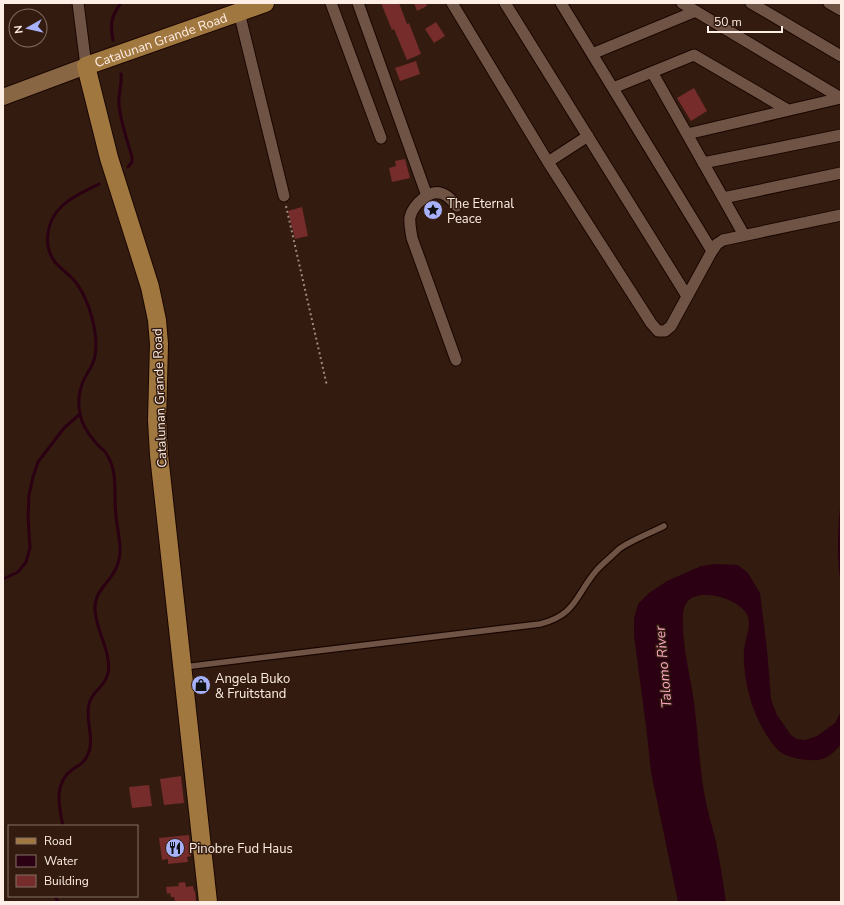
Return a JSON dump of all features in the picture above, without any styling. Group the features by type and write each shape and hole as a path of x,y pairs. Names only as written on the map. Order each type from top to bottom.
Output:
{"main road":[{"name":"Catalunan Grande Road","path":"208,902 159,455 157,403 160,360 158,326 150,287 109,158 86,66 265,3"},
{"path":"3,97 86,66"}],"street":[{"path":"78,3 86,66"},
{"path":"331,3 381,138"},
{"path":"358,3 428,196"},
{"path":"452,3 548,162 654,328 661,332 665,331 671,326 712,251 717,244 723,240 841,215"},
{"path":"505,3 687,296"},
{"path":"561,3 712,251"},
{"path":"682,3 841,98"},
{"path":"751,3 841,56"},
{"path":"829,3 841,10"},
{"path":"592,54 696,11"},
{"path":"239,12 284,196"},
{"path":"613,88 694,54 788,110"},
{"path":"652,72 744,235"},
{"path":"687,134 841,98"},
{"path":"703,163 841,135"},
{"path":"548,162 588,136"},
{"path":"723,198 841,173"},
{"path":"456,360 410,230 410,215 414,208 428,196 438,192 443,194 457,206"}],"lane":[{"path":"183,668 532,625 552,621 565,615 596,571 620,549 664,526"}],"path":[{"path":"284,196 327,386"}],"water":[{"path":"841,496 841,586 838,564 838,541"},
{"name":"Talomo River","path":"716,564 738,565 748,573 760,593 771,699 777,715 791,735 797,739 805,740 817,736 835,723 841,711 841,744 828,757 815,760 795,758 779,751 774,746 762,726 752,704 749,693 745,674 744,656 749,621 745,611 730,601 711,595 694,597 688,601 683,616 685,650 694,702 704,792 716,842 726,902 678,902 651,772 634,636 634,618 638,604 649,593 667,581 701,566"}],"building":[{"path":"381,3 399,3 407,24 409,23 421,54 407,60"},
{"path":"414,3 426,3 427,6 417,11"},
{"path":"436,22 445,36 434,43 425,29"},
{"path":"416,61 420,74 400,81 395,68"},
{"path":"694,88 707,111 691,121 677,98"},
{"path":"405,159 410,178 392,182 389,168 396,166 395,161"},
{"path":"302,207 308,236 295,239 288,211"},
{"path":"181,776 184,803 164,805 160,779"},
{"path":"149,785 152,806 132,808 129,787"},
{"path":"189,835 191,856 187,857 188,862 168,864 168,859 162,860 159,838"},
{"path":"185,882 186,887 193,886 196,901 175,902 174,897 171,897 170,893 167,894 166,887 179,886 178,883"}],"waterway":[{"path":"113,40 113,16 121,3"},
{"path":"121,74 119,105 132,157 132,162 128,167"},
{"path":"63,825 59,803 62,781 73,769 82,763 88,754 91,742 88,716 89,704 93,696 107,678 109,665 108,658 96,618 95,603 100,591 111,577 117,566 120,547 115,510 115,480 110,460 104,450 94,441 86,429 82,421 79,408 81,388 92,366 96,353 96,336 85,297 73,279 55,262 51,255 48,248 48,233 53,218 66,202 99,184"},
{"path":"3,579 18,572 26,562 30,548 28,517 29,495 38,462 64,428 80,414"},
{"path":"56,897 58,902"}],"place":[{"name":"The Eternal Peace","path":"433,210"},
{"name":"Angela Buko & Fruitstand","path":"201,685"},
{"name":"Pinobre Fud Haus","path":"175,848"}]}
